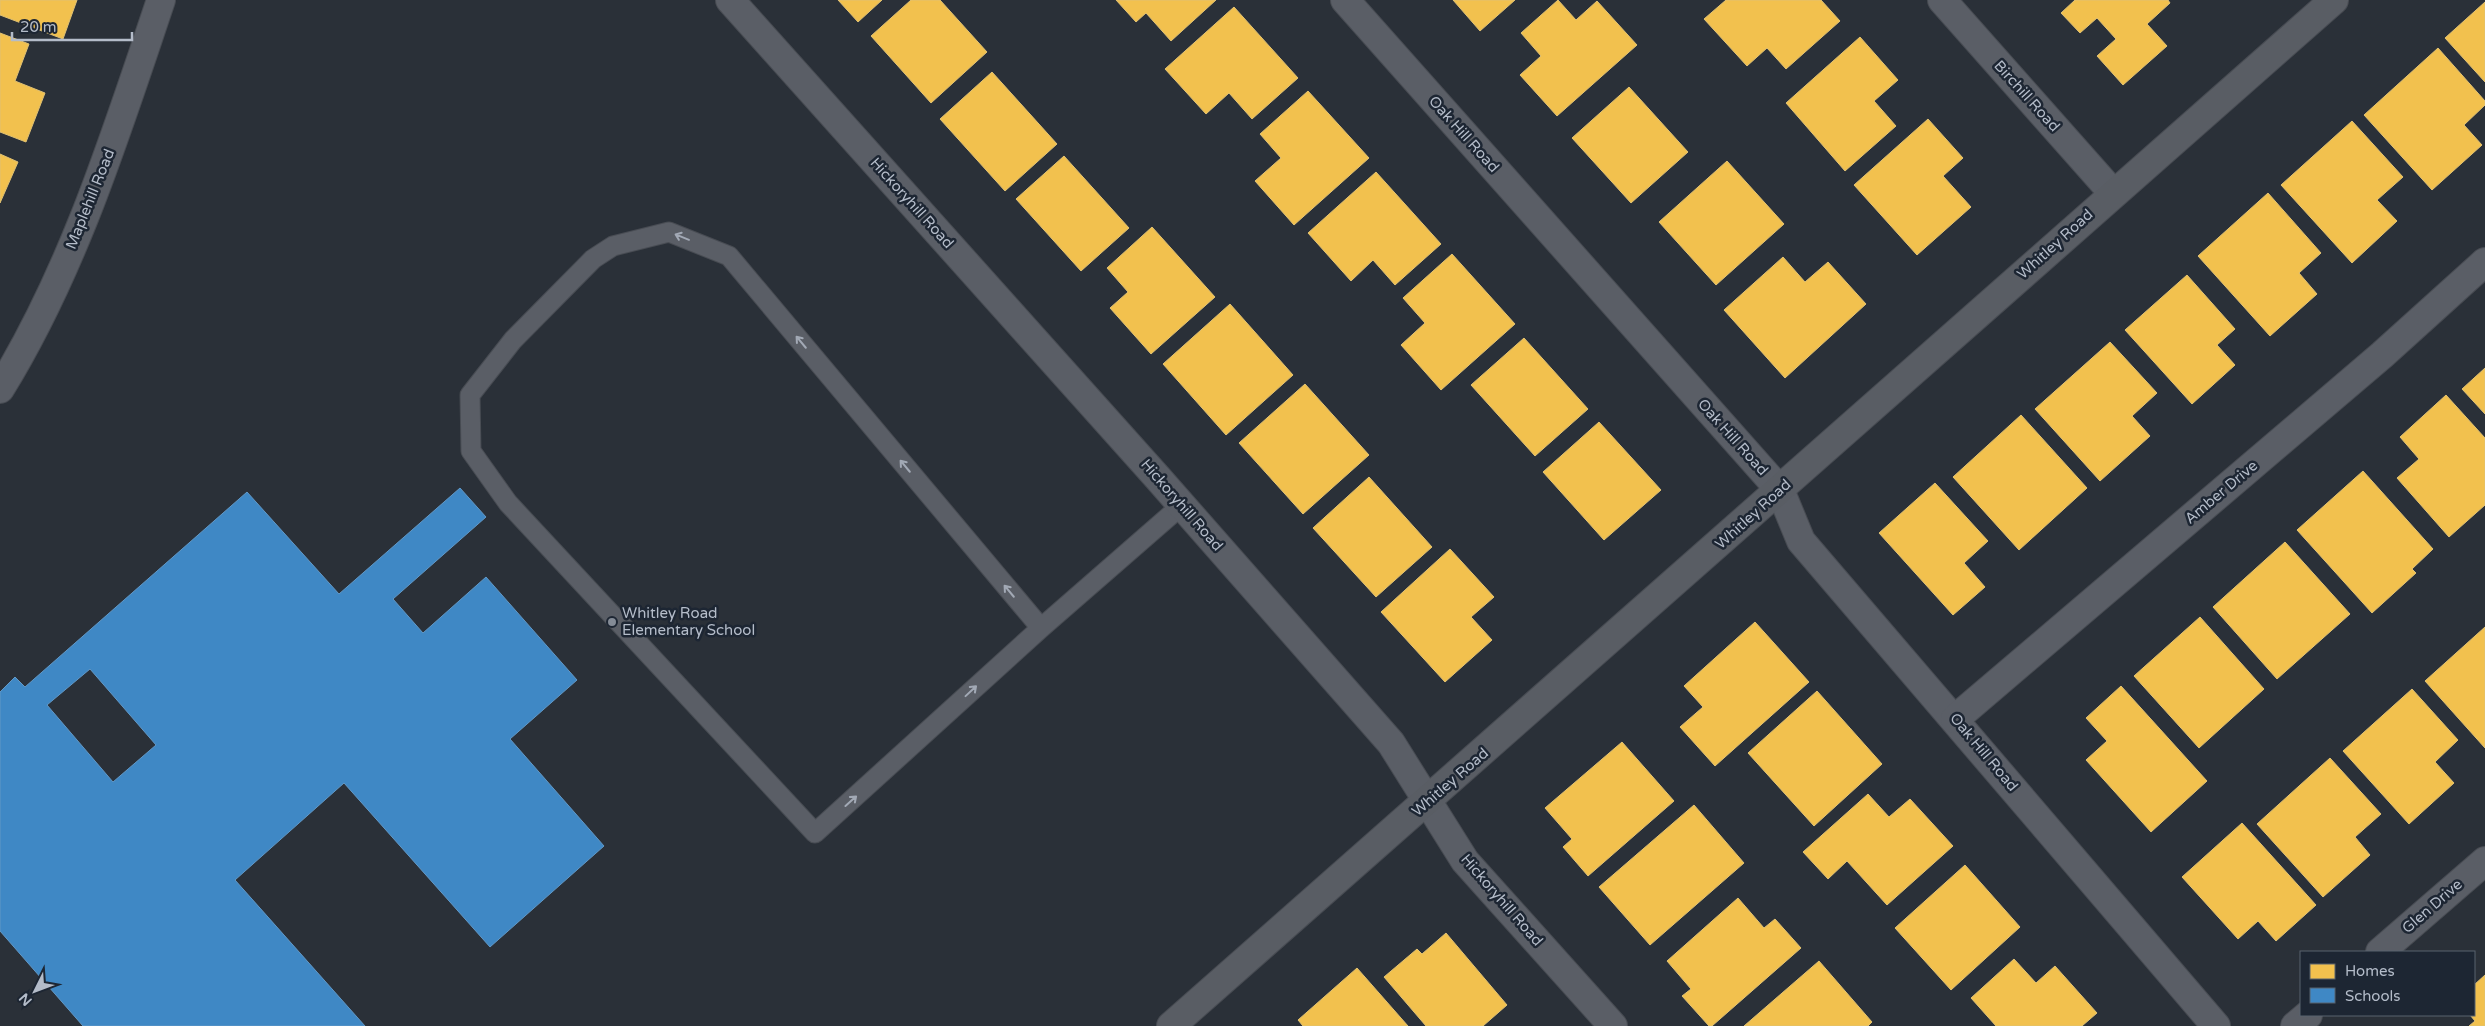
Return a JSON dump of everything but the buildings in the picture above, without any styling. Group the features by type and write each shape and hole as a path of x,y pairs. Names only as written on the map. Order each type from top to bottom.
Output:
{"street":[{"name":"Maplehill Road","path":"0,389 19,358 100,182 161,0"},
{"name":"Hickoryhill Road","path":"730,0 1392,743 1465,861 1610,1025"},
{"name":"Oak Hill Road","path":"1345,0 1780,490 1801,541 2216,1026"},
{"name":"Birchill Road","path":"1942,0 2113,193"},
{"name":"Whitley Road","path":"1171,1026 2334,0"},
{"name":"Amber Drive","path":"1955,719 2374,361 2485,262"},
{"name":"Glen Drive","path":"2381,951 2485,861"},
{"path":"2295,1026 2307,1016"}],"lane":[{"path":"1040,628 729,256 712,249 669,232 613,246 593,259 519,333 470,395 471,451 508,503 815,833 1040,628 1182,506"}],"place":[{"name":"Whitley Road Elementary School","path":"612,622"}]}
